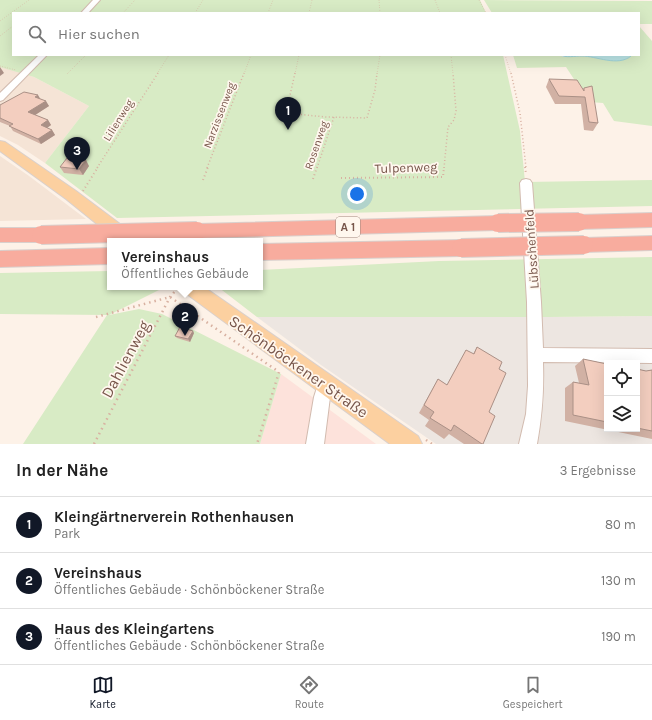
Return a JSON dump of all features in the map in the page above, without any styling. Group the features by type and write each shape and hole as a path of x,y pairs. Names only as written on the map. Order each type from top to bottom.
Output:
{"highway":[{"name":"A 1","path":"0,236 652,220"},
{"name":"A 1","path":"263,252 652,243"},
{"path":"0,259 107,256"}],"main road":[{"path":"0,145 71,195 126,238"},
{"name":"Schönböckener Straße","path":"194,290 410,444"}],"street":[{"path":"85,12 97,0"},
{"path":"0,98 42,56"},
{"name":"Lübschenfeld","path":"526,183 534,302 536,386 534,414 528,444"},
{"path":"535,355 652,356"},
{"path":"315,444 322,397 326,384"}],"path":[{"path":"12,12 29,0"},
{"path":"124,12 135,0"},
{"path":"196,12 203,0"},
{"path":"268,12 273,0"},
{"path":"309,12 312,0"},
{"path":"379,0 380,12"},
{"path":"435,0 440,12"},
{"path":"479,0 485,12"},
{"path":"0,21 12,12"},
{"path":"0,36 12,27"},
{"path":"67,74 85,56"},
{"name":"Lilienweg","path":"80,193 85,189 168,56"},
{"name":"Narzissenweg","path":"203,180 250,56"},
{"path":"299,56 286,113 334,117"},
{"name":"Rosenweg","path":"313,179 334,117 366,118 369,115 375,90 380,56"},
{"name":"Tulpenweg","path":"341,178 443,177 448,127 454,120 456,111 451,56"},
{"path":"505,56 510,68 522,130 526,183"},
{"path":"0,66 27,72"},
{"name":"Dahlienweg","path":"94,444 170,297 176,290"},
{"path":"96,317 170,297 279,372 257,444"}],"shaded area":[{"path":"0,66 34,77 89,106 45,163 18,145 0,136"},
{"path":"0,156 29,176 86,219 0,221"},
{"path":"652,316 652,444 436,444 321,365 257,317"},
{"path":"281,374 376,444 260,444"}],"green space":[{"path":"0,0 480,0 486,12 12,12 12,56 503,56 520,131 525,182 652,180 652,206 117,218 45,163 89,106 34,77 0,67"},
{"path":"484,0 652,1 652,24 640,24 640,12 491,12"},
{"path":"640,27 652,41 652,126 614,121 603,103 589,102 566,67 517,68 513,56 583,56 609,60 627,59 629,56 640,56"},
{"path":"652,257 652,316 257,317 222,290 263,290 263,270 439,261"},
{"path":"107,271 107,290 159,290 109,315 139,309 162,314 281,374 260,444 23,444 107,315 0,314 0,273"}],"water":[{"path":"588,56 631,56 620,61"}],"building":[{"path":"549,79 577,80 584,91 584,88 592,86 598,123 589,122 585,97 559,96"},
{"path":"24,92 38,95 35,97 46,101 28,112 48,120 41,125 52,130 38,139 9,126 13,124 0,118 0,105"},
{"path":"67,158 86,160 79,169 60,167"},
{"path":"180,327 193,331 188,339 175,336"},
{"path":"477,347 502,362 499,369 506,373 489,412 495,416 483,444 454,425 451,431 430,418 434,412 424,405 438,379 447,385 466,350 474,354"},
{"path":"583,359 604,363 604,421 573,415 573,382 589,385"},
{"path":"640,370 652,370 652,431 640,429"}],"place":[{"name":"Kleingärtnerverein Rothenhausen","path":"288,130"},
{"name":"Haus des Kleingartens","path":"77,170"},
{"name":"Vereinshaus","path":"185,336"}]}
